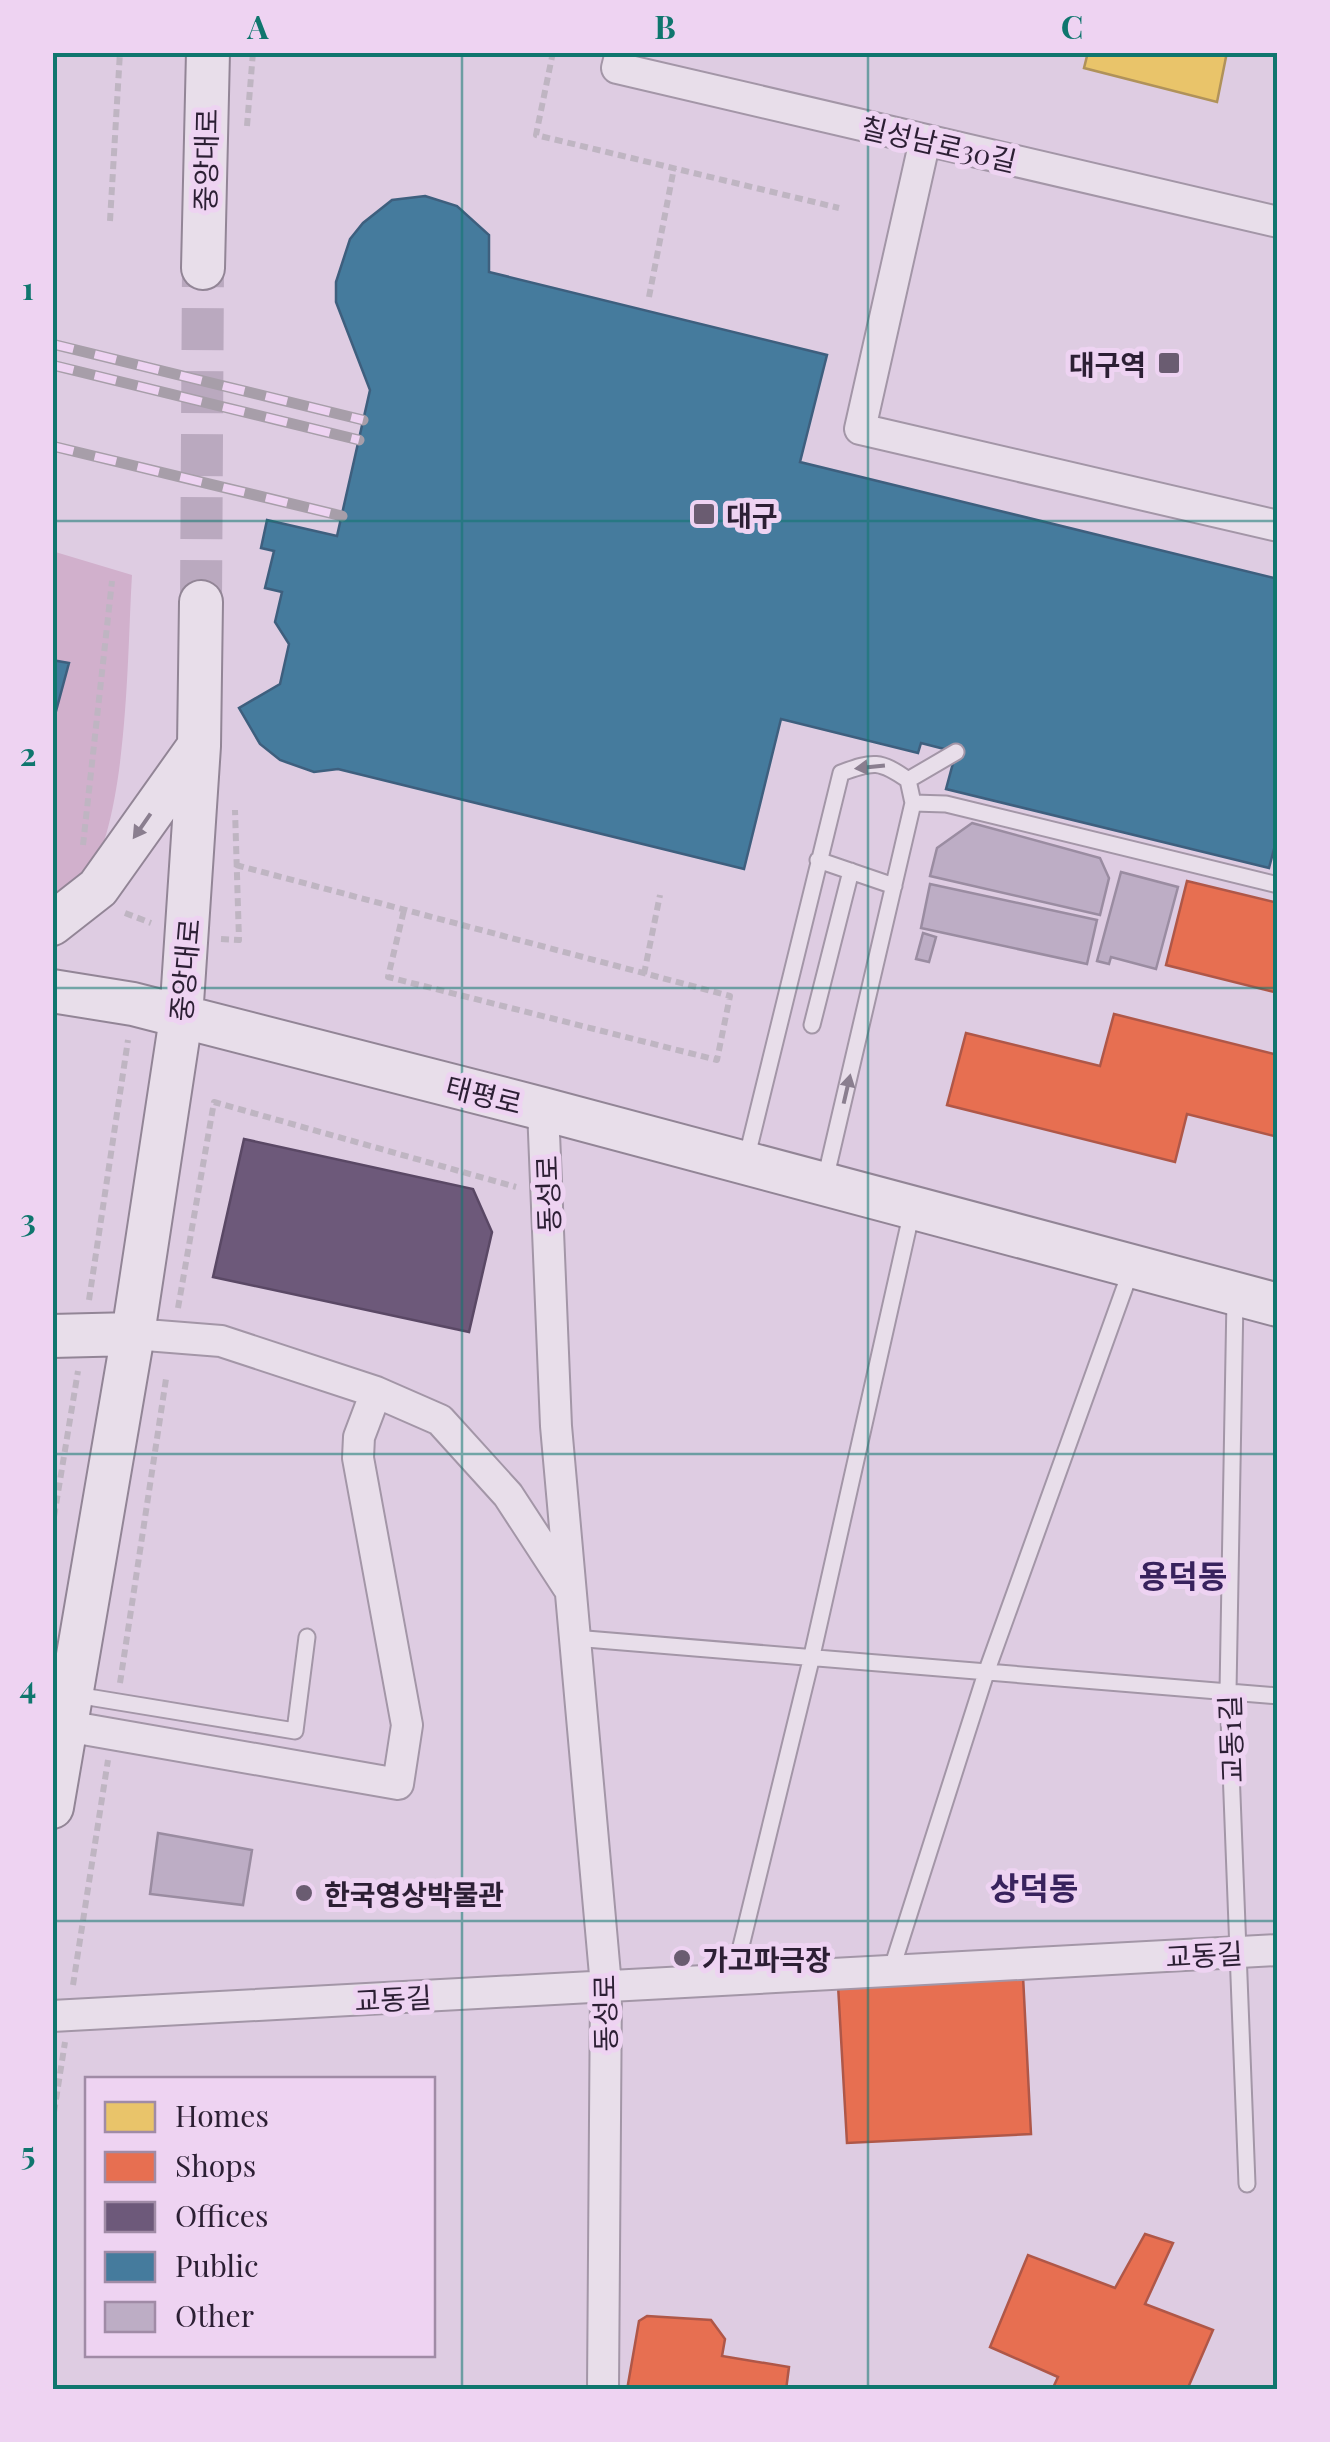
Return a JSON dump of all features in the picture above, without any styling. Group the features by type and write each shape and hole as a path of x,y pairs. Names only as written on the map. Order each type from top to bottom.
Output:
{"main road":[{"name":"중앙대로","path":"203,268 208,52"},
{"name":"중앙대로","path":"52,1806 69,1710 153,1335 181,1018 199,746 201,602"},
{"path":"52,924 98,888 199,746"},
{"name":"태평로","path":"52,991 133,1004 543,1108 1278,1305"},
{"path":"68,1335 153,1335"}],"street":[{"name":"칠성남로30길","path":"621,52 617,68 1278,222"},
{"path":"925,140 860,429 1278,526"},
{"name":"동성로","path":"543,1108 556,1426 606,1986 604,2390"},
{"path":"153,1335 221,1342 376,1392 440,1420 508,1495 570,1590"},
{"path":"69,1710 112,1734 398,1784 407,1725 358,1458 359,1437 376,1392"},
{"name":"교동길","path":"61,2016 1278,1950"}],"lane":[{"path":"908,780 956,752"},
{"path":"746,1162 842,773 865,764 886,764 908,780 913,803 824,1184"},
{"path":"913,803 946,804 1278,884"},
{"path":"818,860 894,886"},
{"path":"812,1025 851,871"},
{"path":"733,1979 811,1660 913,1208"},
{"path":"891,1971 986,1673 1132,1266"},
{"name":"교동1길","path":"1236,1294 1228,1692 1247,2184"},
{"path":"69,1710 117,1701 295,1731 308,1637"},
{"path":"574,1638 1278,1696"}],"path":[{"path":"110,221 120,52"},
{"path":"553,52 536,135 839,208"},
{"path":"649,297 674,168"},
{"path":"82,852 112,582"},
{"path":"236,865 730,996 717,1060 388,977 404,910"},
{"path":"644,974 660,895"},
{"path":"52,1528 68,1335 133,1004"},
{"path":"117,1701 153,1335 214,1102 547,1196"},
{"path":"52,2124 61,2016 112,1734"}],"shaded area":[{"path":"52,551 132,575 123,738 109,824 82,886 52,911"}],"building: Homes":[{"path":"1088,52 1227,52 1217,102 1084,68"}],"building: Shops":[{"path":"1187,881 1278,903 1278,993 1166,965"},
{"path":"1114,1014 1278,1055 1278,1137 1187,1114 1175,1162 947,1105 966,1033 1100,1066"},
{"path":"1023,1976 1031,2134 847,2143 838,1985"},
{"path":"1145,2234 1173,2243 1145,2304 1213,2330 1187,2390 1052,2390 1058,2377 990,2347 1028,2255 1115,2288"},
{"path":"647,2316 711,2320 725,2339 722,2356 789,2367 786,2390 627,2390 639,2321"}],"building: Offices":[{"path":"244,1139 473,1189 492,1232 469,1332 213,1277"}],"building: Public":[{"path":"425,196 457,206 489,235 489,272 827,355 800,462 1278,579 1278,834 1269,868 946,789 956,752 921,743 918,753 781,719 744,869 338,769 314,772 280,760 260,744 239,708 280,684 289,644 275,622 282,592 265,588 274,551 261,548 267,520 337,536 370,390 336,302 336,282 350,239 363,223 392,200"},
{"path":"52,660 69,663 52,726"}],"building: Other":[{"path":"972,823 1100,858 1109,878 1100,915 930,876 937,848"},
{"path":"1121,872 1178,887 1156,969 1111,957 1109,964 1097,961"},
{"path":"930,884 1097,920 1087,964 921,928"},
{"path":"923,933 936,937 929,962 916,959"},
{"path":"158,1833 252,1850 243,1905 150,1894"}],"tunnel":[{"path":"201,602 203,268"}],"railway":[{"path":"52,344 363,420"},
{"path":"52,365 359,440"},
{"path":"52,446 342,516"}],"place":[{"name":"대구역","path":"1169,363"},
{"name":"대구","path":"704,514"},
{"name":"한국영상박물관","path":"304,1893"},
{"name":"가고파극장","path":"682,1958"}],"district":[{"name":"용덕동","path":"1183,1574"},
{"name":"상덕동","path":"1034,1886"}]}
